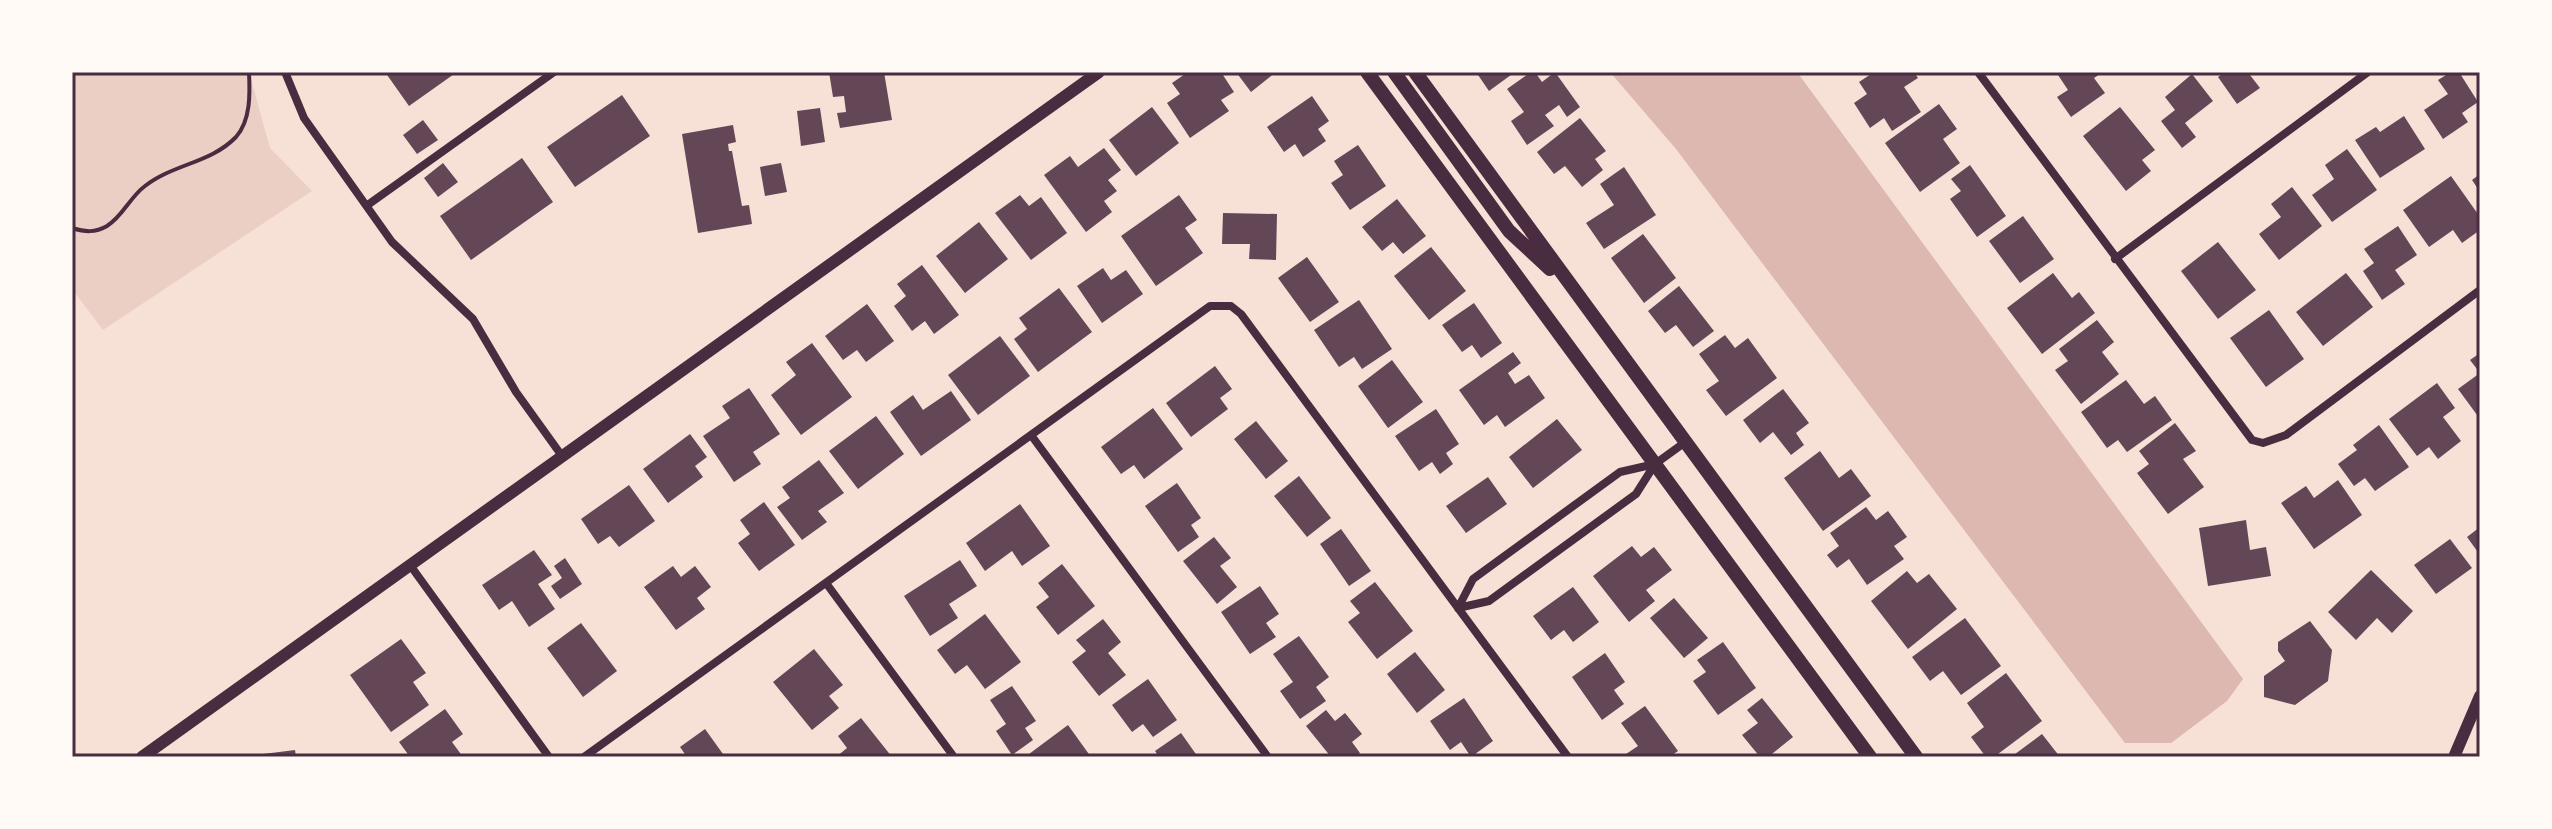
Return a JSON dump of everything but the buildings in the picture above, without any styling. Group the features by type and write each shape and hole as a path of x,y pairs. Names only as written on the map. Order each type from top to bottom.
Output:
{"main road":[{"path":"1367,72 1870,757"},
{"path":"1394,72 1509,231 1576,294"},
{"path":"1415,72 1916,757"}],"street":[{"path":"285,72 304,118 369,204 392,242 473,319 516,392 562,456"},
{"path":"369,204 554,72"},
{"path":"142,757 1099,72"},
{"path":"1978,72 2242,431 2252,440 2263,443 2286,435 2480,290"},
{"path":"2115,259 2368,72"},
{"path":"584,757 1210,306 1231,306 1241,314 1568,757"},
{"path":"1031,435 1268,757"},
{"path":"1458,608 1489,601 1636,494 1655,464 1684,443"},
{"path":"1458,608 1473,579 1620,472 1655,464"},
{"path":"410,565 549,757"},
{"path":"826,583 954,757"},
{"path":"2454,757 2480,696"}],"path":[{"path":"72,228 93,232 108,225 144,186 166,173 205,159 236,137 247,113 249,72"}],"shaded area":[{"path":"72,72 249,72 270,148 312,191 103,330 72,289"},
{"path":"1610,72 1797,72 2243,679 2227,701 2171,743 2125,743 1676,149"}]}
